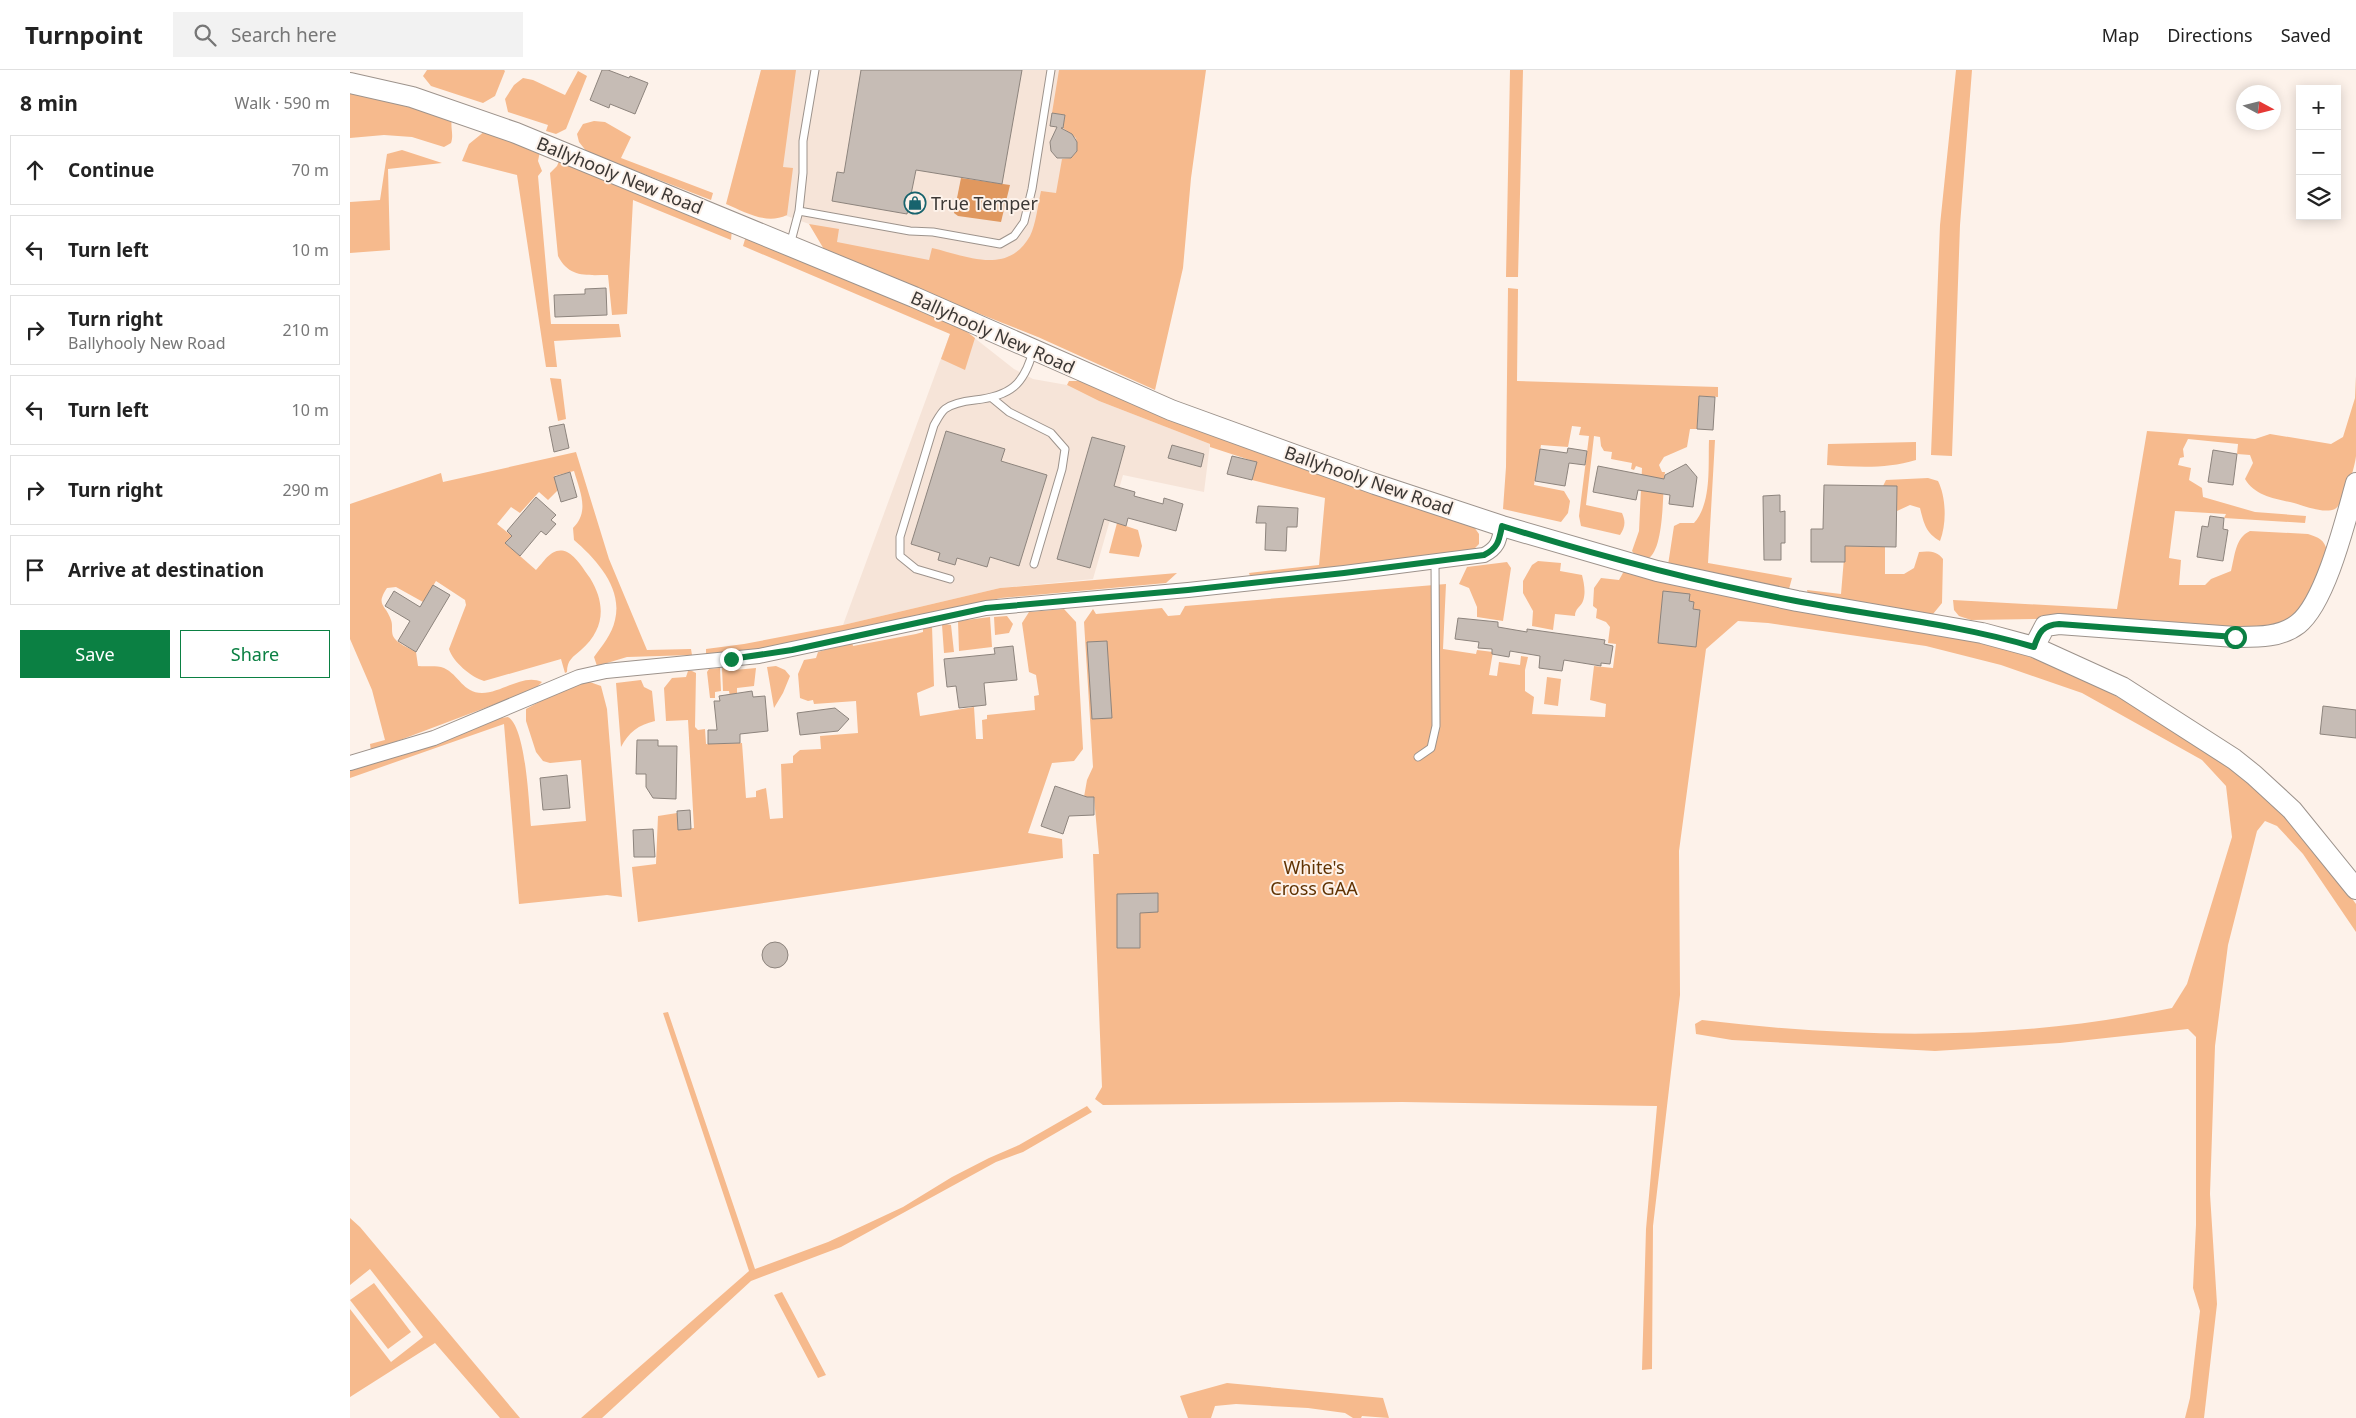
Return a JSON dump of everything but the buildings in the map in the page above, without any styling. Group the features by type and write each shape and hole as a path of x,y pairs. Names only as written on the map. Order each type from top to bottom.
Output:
{"main road":[{"name":"Ballyhooly New Road","path":"350,83 412,97 476,118 914,297 1171,410 1375,484 1502,526 1696,581 1806,603 1944,626 2034,647 2122,687 2234,759 2292,810 2356,889"},
{"path":"2034,647 2045,626 2059,624 2235,637 2260,637 2284,632 2298,624 2309,612 2320,591 2356,483"}],"street":[{"path":"350,763 434,738 579,677 606,671 759,656 986,608 1188,590 1484,555 1493,550 1499,543 1502,526"}],"lane":[{"path":"790,245 800,211 803,141 815,70"},
{"path":"800,211 910,231 933,232 1000,244 1014,236 1024,222 1032,189 1051,70"},
{"path":"950,579 916,569 900,556 900,537 934,425 944,409 965,401 992,398 1014,388 1027,369 1033,350"},
{"path":"992,398 1009,412 1051,433 1064,449 1062,469 1034,564"},
{"path":"1418,757 1432,748 1436,726 1435,562"}],"shaded area":[{"name":"True Temper","path":"761,70 1099,70 1038,337 840,247 809,224 729,195"},
{"path":"961,178 1010,185 1001,222 958,216 954,213"},
{"path":"958,325 1014,369 1033,379 1067,385 1099,401 1210,444 1204,492 1123,475 1093,579 1000,588 843,625 950,334"}],"green space":[{"path":"427,70 505,71 495,96 483,103 431,86 423,76"},
{"path":"761,70 796,70 783,167 793,168 787,215 771,219 748,214 726,204"},
{"path":"1059,70 1206,70 1191,178 1183,268 1155,390 1038,337 838,258 825,251 809,224 839,229 837,242 929,260 932,248 986,260 1010,256 1021,248 1030,236 1041,191 1056,193 1062,159 1071,158 1077,151 1076,138 1063,128 1065,115 1052,113"},
{"path":"1510,70 1523,70 1518,277 1506,277"},
{"path":"1956,70 1972,70 1960,225 1952,456 1931,455 1940,225"},
{"path":"578,71 587,76 566,129 556,134 546,131 548,125 508,112 505,99 514,85 523,78 533,80 565,95"},
{"path":"350,92 452,118 451,143 444,147 412,137 384,135 350,138"},
{"path":"594,121 605,122 631,137 621,158 713,193 711,200 587,152 579,142 577,134 583,124"},
{"path":"485,131 540,151 538,161 542,171 538,176 551,324 619,324 621,337 554,341 557,367 546,367 517,175 462,161 469,144"},
{"path":"402,150 442,163 388,169 390,250 350,253 350,202 380,200 387,154"},
{"path":"560,159 732,229 731,240 633,200 627,314 612,315 608,275 586,275 573,272 562,263 558,256 550,173 557,166"},
{"path":"746,236 958,325 975,338 965,370 941,359 950,334 743,246"},
{"path":"1508,288 1518,289 1517,381 1718,387 1718,397 1699,396 1697,429 1690,429 1687,447 1664,457 1659,465 1662,472 1665,472 1662,519 1657,544 1648,559 1636,556 1632,551 1639,531 1642,468 1636,466 1634,470 1631,469 1632,463 1611,459 1612,452 1604,451 1601,446 1600,437 1594,436 1586,505 1622,513 1624,527 1620,535 1581,526 1579,516 1589,436 1579,435 1581,427 1572,426 1568,447 1541,445 1534,485 1564,491 1570,501 1568,513 1561,522 1503,509 1506,467"},
{"path":"2356,376 2356,456 2345,493 2335,509 2325,511 2315,509 2273,498 2254,489 2245,479 2253,463 2250,455 2237,454 2238,444 2188,439 2183,449 2184,457 2180,458 2178,465 2191,468 2189,480 2202,488 2203,497 2255,512 2306,516 2305,523 2224,518 2226,514 2175,511 2169,558 2181,560 2179,585 2205,585 2211,579 2231,571 2238,543 2250,531 2308,534 2318,538 2325,544 2327,551 2306,602 2284,623 2249,630 2104,618 1971,620 1959,616 1954,610 1953,600 2117,609 2147,431 2255,439 2270,434 2331,444 2343,437 2355,398"},
{"path":"550,378 561,379 566,419 558,421"},
{"path":"1069,381 1083,381 1474,527 1479,534 1479,544 1473,550 1250,576 1249,573 1319,565 1325,498 1252,480 1256,462 1210,447 1210,444 1099,401 1067,385"},
{"path":"1709,440 1715,440 1708,563 1792,578 1789,589 1706,575 1668,565 1674,526 1680,523 1694,523 1704,505 1709,472"},
{"path":"1916,442 1916,460 1905,463 1861,467 1827,465 1828,444"},
{"path":"576,452 609,559 647,650 691,649 692,655 627,657 597,666 594,657 614,625 615,597 606,575 599,565 574,540 573,528 581,515 582,501 574,471 554,476 558,490 548,500 539,492 520,513 511,507 497,524 512,536 505,543 536,570 549,555 557,551 567,552 577,560 590,578 599,597 601,607 599,625 595,634 571,659 565,673 561,659 484,681 463,668 454,659 449,649 466,605 465,600 436,581 423,602 396,587 387,588 382,602 391,620 393,636 400,643 416,652 418,666 444,668 470,690 482,693 527,680 542,682 535,689 371,751 370,744 385,740 372,690 350,639 350,504 441,473 443,482"},
{"path":"1928,478 1938,481 1943,495 1945,518 1940,541 1926,527 1920,508 1910,505 1897,511 1897,486 1883,486 1886,480"},
{"path":"1117,523 1138,530 1142,546 1139,557 1109,553"},
{"path":"1845,546 1885,547 1885,574 1904,574 1914,568 1919,552 1938,554 1943,559 1942,603 1933,614 1808,595 1807,590 1841,594"},
{"path":"1538,561 1561,563 1560,571 1582,575 1583,578 1584,598 1575,616 1555,614 1553,630 1532,626 1533,611 1523,593 1523,581 1532,565"},
{"path":"1507,562 1511,568 1503,621 1477,617 1477,607 1469,588 1459,584 1467,567"},
{"name":"White's Cross GAA","path":"1624,571 1999,645 2080,676 2190,740 2245,779 2287,819 2324,860 2356,904 2356,932 2303,854 2277,826 2265,821 2257,831 2228,945 2215,1046 2210,1194 2217,1304 2204,1418 2185,1418 2190,1398 2200,1311 2193,1288 2196,1225 2196,1037 2188,1029 2060,1043 1935,1051 1732,1040 1696,1034 1695,1024 1702,1020 1820,1031 1938,1034 2055,1026 2114,1019 2172,1008 2187,984 2232,837 2226,786 2202,760 2082,693 2001,665 1926,646 1768,623 1738,621 1706,649 1679,851 1680,995 1653,1226 1652,1369 1642,1370 1646,1229 1657,1106 1402,1102 1103,1105 1095,1099 1102,1087 1093,854 1099,854 1094,797 1084,797 1087,780 1093,767 1084,622 1093,609 1096,614 1162,608 1168,616 1180,615 1185,606 1446,584 1443,649 1476,654 1477,650 1493,652 1489,675 1497,676 1499,662 1520,665 1521,656 1528,657 1525,670 1525,691 1534,697 1532,714 1605,717 1606,704 1590,700 1594,666 1613,668 1616,644 1608,643 1610,627 1606,622 1596,618 1597,609 1593,606 1594,588 1601,578 1619,580"},
{"path":"1177,573 1166,583 1001,598 745,652 706,656 706,649 744,644 843,625 1000,588"},
{"path":"1064,609 1076,622 1083,749 1074,761 1052,763 1028,833 1062,839 1063,858 638,922 632,867 656,864 658,816 677,813 678,829 694,828 688,720 666,721 664,688 672,678 686,677 688,671 696,673 695,727 698,730 705,729 706,744 742,743 746,798 756,797 756,791 766,788 770,819 783,818 781,764 793,763 793,756 800,750 821,749 820,736 858,733 856,701 814,704 813,700 808,701 800,698 798,674 804,660 816,658 818,652 852,642 853,646 916,634 923,632 923,628 932,626 934,686 917,693 920,716 974,707 976,739 983,739 982,720 987,719 987,715 1035,710 1034,696 1039,695 1036,675 1029,672 1022,623 1029,612"},
{"path":"1007,616 1013,624 1009,633 995,635 994,617"},
{"path":"990,617 992,647 959,651 958,621"},
{"path":"942,625 951,625 954,652 944,653"},
{"path":"735,666 735,670 756,668 754,686 737,688 737,697 730,697 729,691 723,691 722,668"},
{"path":"776,666 785,670 790,676 774,708 767,667"},
{"path":"720,668 721,691 715,692 715,698 710,698 707,672 709,669"},
{"path":"1547,677 1561,679 1558,706 1544,704"},
{"path":"641,680 644,687 652,691 655,721 635,730 627,737 621,747 616,683"},
{"path":"587,681 601,686 607,709 622,897 607,895 519,904 504,724 350,778 350,770 508,717 519,735 523,750 531,826 586,821 581,760 550,763 543,761 536,752 526,721 526,709 561,690"},
{"path":"668,1012 755,1269 828,1242 903,1207 952,1177 1019,1145 1087,1106 1092,1112 1023,1152 996,1162 841,1247 751,1281 602,1418 581,1418 749,1271 663,1013"},
{"path":"350,1218 360,1227 520,1418 500,1418 435,1343 350,1397 350,1309 391,1362 423,1337 370,1269 350,1285"},
{"path":"374,1283 411,1332 388,1349 350,1300"},
{"path":"782,1292 826,1375 818,1378 774,1295"},
{"path":"1227,1383 1383,1398 1389,1418 1362,1416 1361,1418 1353,1418 1345,1413 1308,1408 1236,1404 1215,1406 1211,1418 1188,1418 1180,1396"}],"place":[{"name":"True Temper","path":"915,203"}],"route":[{"path":"731,659 792,650 986,608 1077,598 1188,590 1484,555 1493,550 1499,543 1502,526 1657,572 1696,581 1868,614 1982,633 2034,647 2045,626 2059,624 2110,626 2180,634 2235,637"}]}
